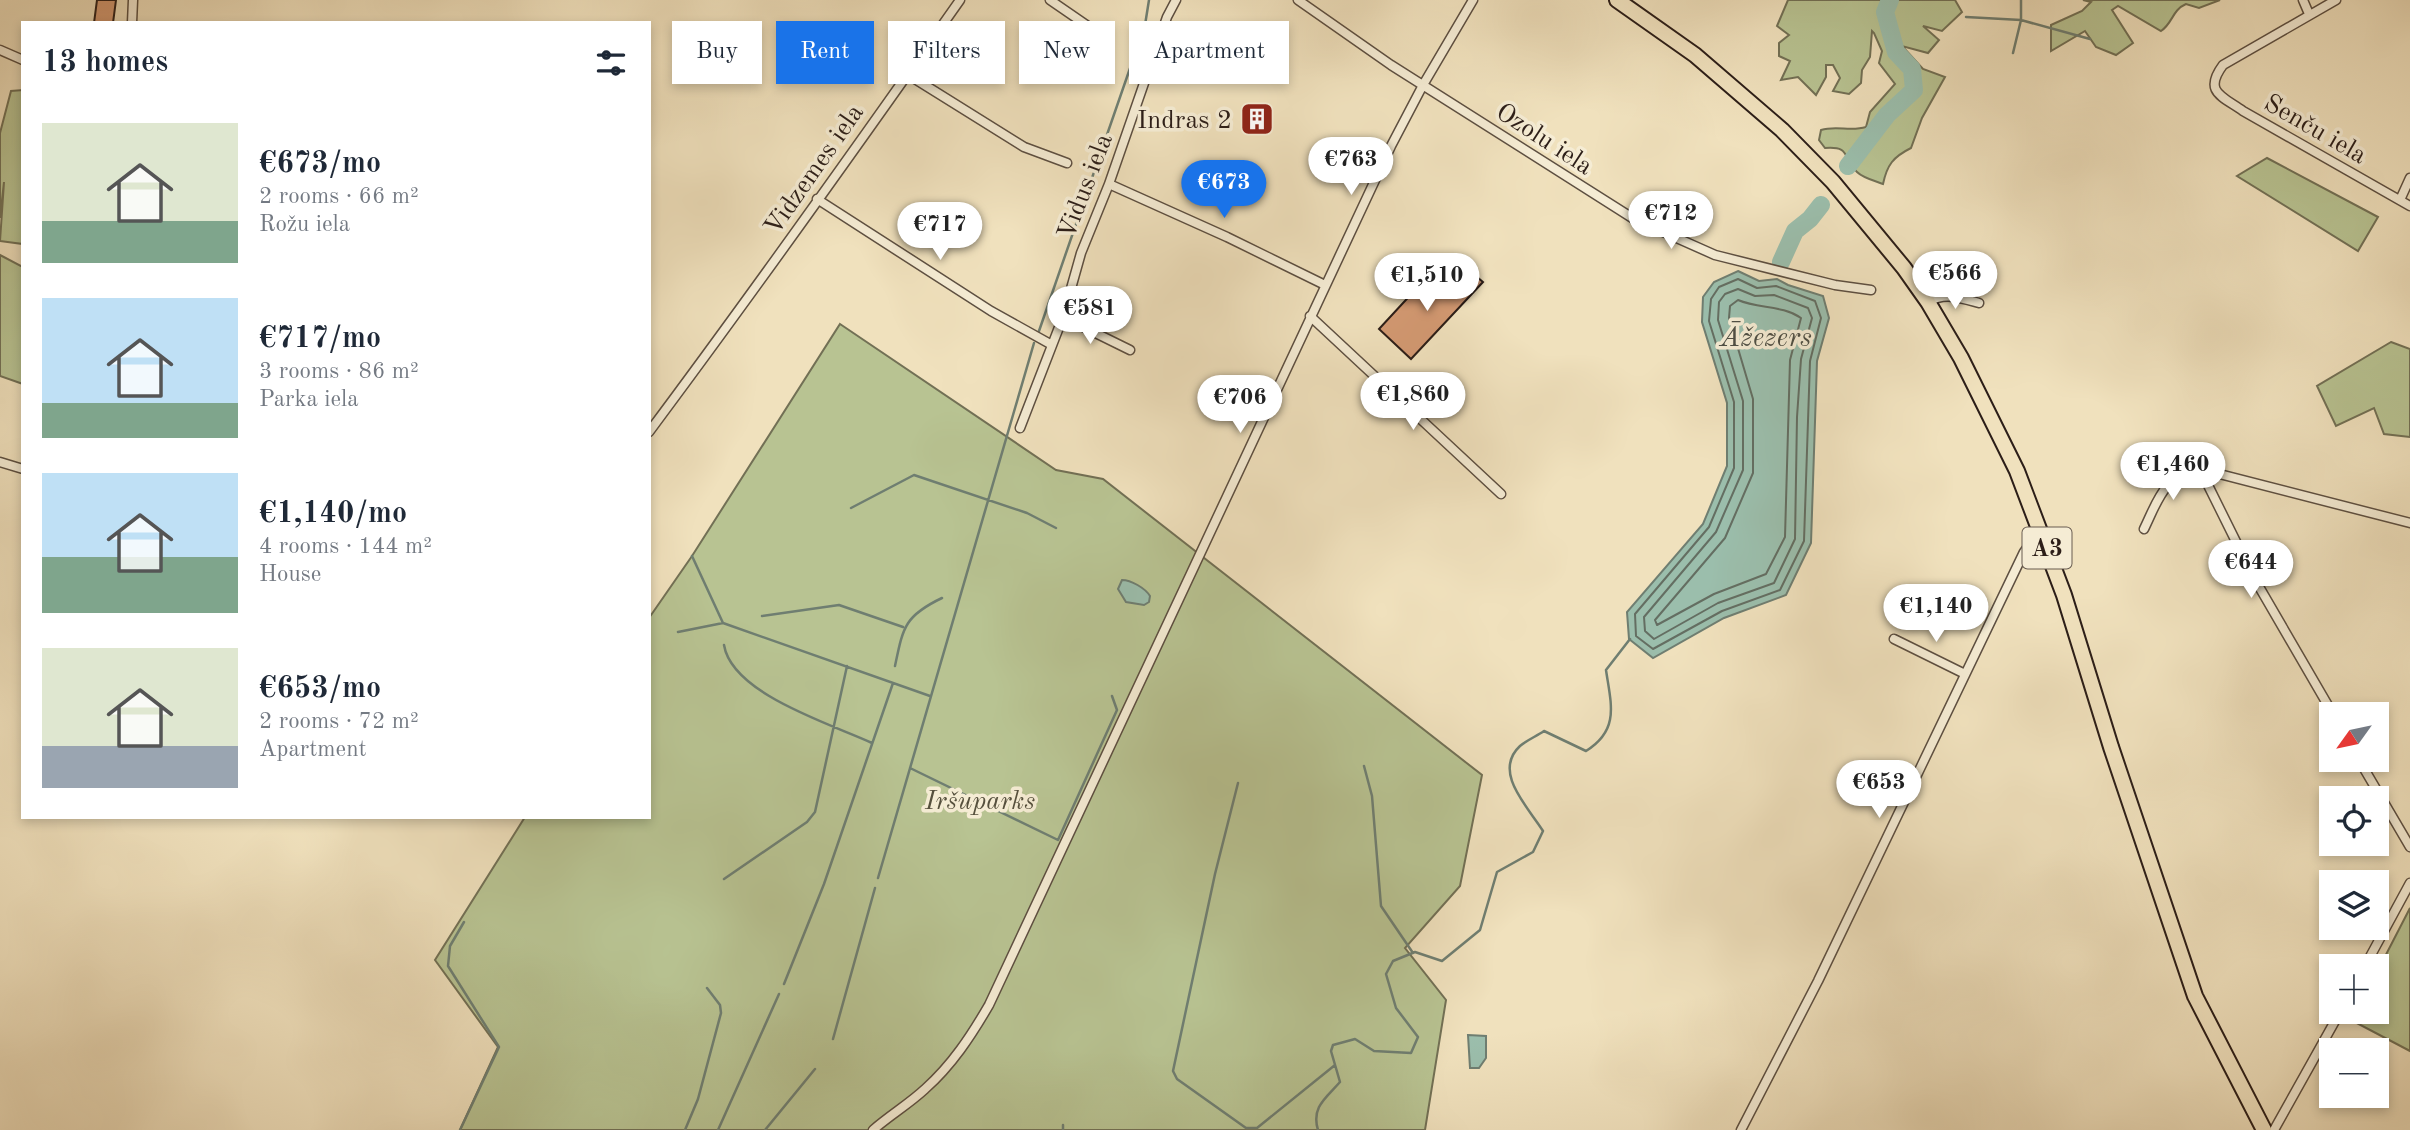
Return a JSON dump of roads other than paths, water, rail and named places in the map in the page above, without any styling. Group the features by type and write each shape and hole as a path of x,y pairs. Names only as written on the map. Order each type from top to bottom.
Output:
{"highway":[{"name":"A3","path":"1617,0 1695,55 1782,130 1833,182 1928,302 1961,358 2017,471 2064,595 2119,773 2195,996 2264,1130"}],"street":[{"path":"132,21 133,0"},
{"name":"Vidzemes iela","path":"945,21 960,0"},
{"path":"1050,0 1081,21"},
{"name":"Vidus iela","path":"1020,428 1063,317 1081,253 1109,184 1167,17 1177,0"},
{"name":"Ozolu iela","path":"1297,0 1423,85 1634,219 1715,255 1835,285 1871,290"},
{"path":"873,1130 926,1089 945,1070 989,1005 1310,316 1423,85 1472,0"},
{"path":"2303,0 2309,14 2336,0"},
{"name":"Senču iela","path":"2309,14 2222,65 2213,85 2218,94 2244,111 2410,206"},
{"path":"0,50 21,59"},
{"name":"Vidzemes iela","path":"651,429 750,296 900,84"},
{"path":"923,84 1024,147 1067,163"},
{"path":"2400,200 2410,178"},
{"path":"1109,184 1325,285"},
{"path":"817,199 991,311 1052,345"},
{"path":"1928,302 1936,297 1956,296 1979,303"},
{"path":"1310,316 1501,494"},
{"path":"1063,317 1130,350"},
{"path":"0,462 21,468"},
{"path":"2144,529 2163,489 2185,472 2200,469 2410,523"},
{"path":"2200,469 2254,578 2326,702"},
{"path":"1741,1130 1818,981 2024,552 2032,541 2042,537"},
{"path":"1894,639 1965,674"},
{"path":"2367,772 2410,847"},
{"path":"2372,954 2410,883"},
{"path":"2274,1130 2333,1024"}],"water":[{"name":"Āžezers","path":"1738,271 1759,281 1777,279 1823,296 1829,318 1817,361 1811,543 1786,595 1724,618 1653,658 1629,639 1627,612 1703,524 1727,466 1727,403 1702,322 1703,297 1714,282"},
{"path":"1122,580 1145,590 1150,596 1149,602 1144,605 1126,602 1118,589"},
{"path":"1468,1035 1486,1036 1486,1058 1479,1068 1470,1068"}],"waterway":[{"path":"1039,331 1145,25 1149,0"},
{"path":"1848,166 1887,115 1914,90 1912,69 1896,52 1885,12 1890,0"},
{"path":"2013,53 2021,20 2021,0"},
{"path":"1966,17 2021,20 2090,39"},
{"path":"1781,262 1795,231 1810,219 1821,205"},
{"path":"878,878 1034,343"},
{"path":"851,508 914,475 1027,513 1056,528"},
{"path":"692,556 723,623 930,696"},
{"path":"895,666 907,624 920,611 942,598"},
{"path":"762,616 839,605 903,627"},
{"path":"678,632 723,623"},
{"path":"1318,1130 1318,1109 1340,1082 1331,1051 1333,1045 1355,1039 1374,1051 1411,1053 1418,1037 1396,1008 1386,974 1393,961 1415,952 1442,961 1480,930 1497,872 1533,852 1543,831 1515,789 1511,778 1512,756 1520,746 1544,731 1586,751 1597,743 1609,725 1611,715 1606,670 1630,639"},
{"path":"724,645 731,662 764,693 809,717 872,743"},
{"path":"724,879 807,822 815,812 847,666"},
{"path":"784,984 824,884 893,683"},
{"path":"910,768 1058,840 1117,710 1112,696"},
{"path":"1364,766 1372,796 1381,906 1413,953"},
{"path":"1238,783 1215,874 1173,1071 1177,1079 1246,1128 1257,1128 1335,1065"},
{"path":"833,1039 875,888"},
{"path":"460,1130 499,1047 448,966 450,946 464,922"},
{"path":"685,1130 698,1099 721,1013 720,1005 707,988"},
{"path":"718,1130 779,994"},
{"path":"765,1130 815,1069"},
{"path":"1063,1125 1063,1130"}],"place":[{"name":"Indras 2","path":"1257,119"}],"park label":[{"name":"Iršuparks","path":"980,800"}]}
